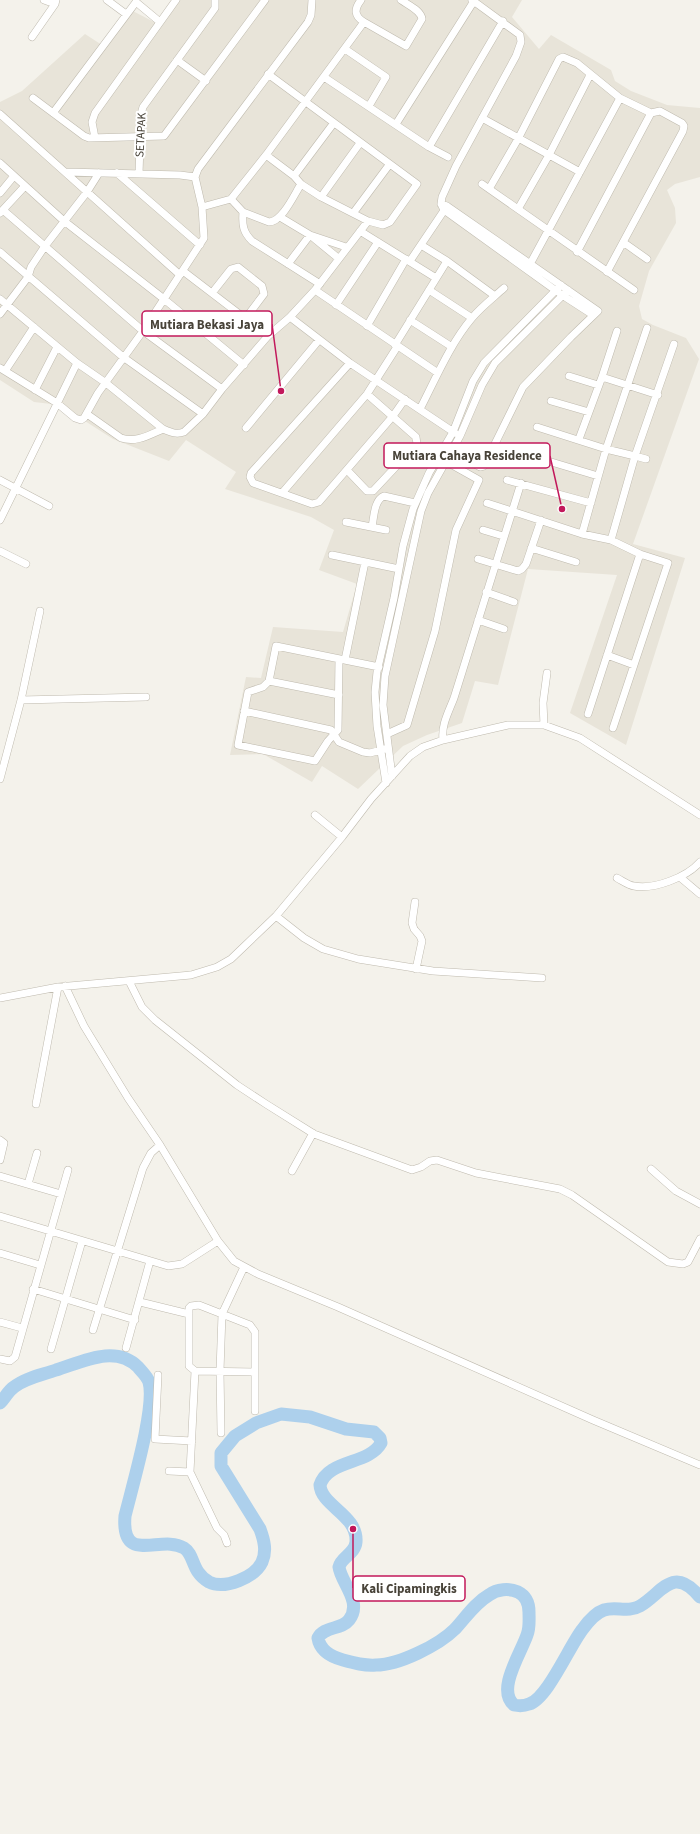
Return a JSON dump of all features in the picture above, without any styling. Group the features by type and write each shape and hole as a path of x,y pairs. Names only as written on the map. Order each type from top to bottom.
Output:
{"street":[{"path":"32,37 55,2 44,0"},
{"path":"107,0 126,14"},
{"path":"95,138 92,122 94,113 176,0"},
{"name":"SETAPAK","path":"139,174 142,107 215,8 215,0"},
{"path":"34,98 80,134 89,138 164,136 265,0"},
{"path":"34,327 2,369 57,403 79,420 84,418 123,357 143,331 204,238 202,207 195,177 198,169 308,22 312,0"},
{"path":"361,0 356,8 357,18 406,46 422,19 418,12 400,0"},
{"path":"53,113 136,1 160,22"},
{"path":"396,124 473,1 503,21 520,35 521,44 456,166 442,198 444,207 528,267 598,312 597,315 593,315 523,387 484,466 480,467 444,447"},
{"path":"429,147 503,21"},
{"path":"202,207 231,199 306,102 364,22"},
{"path":"345,48 386,77 369,106"},
{"path":"489,189 518,139 559,59 563,57 567,58 620,98 651,113 660,111 682,123 684,128 607,272"},
{"path":"177,60 206,81"},
{"path":"266,155 294,176 301,184 321,197 354,212 368,221 383,225 388,224 417,184 333,124 268,74"},
{"path":"518,209 549,155 590,75"},
{"path":"324,77 429,147 448,157"},
{"path":"528,267 549,231 620,98"},
{"path":"578,252 651,113"},
{"path":"0,114 87,192 182,273 212,293 268,336"},
{"path":"482,118 580,172"},
{"path":"294,176 333,124"},
{"path":"321,197 360,143"},
{"path":"0,163 64,221 164,298 244,365"},
{"path":"354,212 389,165"},
{"path":"66,172 195,177"},
{"path":"0,314 6,304 28,277 31,267 45,246 100,173"},
{"path":"117,173 200,245"},
{"path":"0,193 14,176"},
{"path":"231,199 244,212 270,222 274,222 280,217 301,184"},
{"path":"482,184 634,290"},
{"path":"24,186 1,212 45,246 143,331 222,389"},
{"path":"368,326 408,260 421,245 444,207"},
{"path":"244,212 242,220 245,234 252,241 288,264 317,287 336,305 438,373"},
{"path":"280,217 310,235 338,258"},
{"path":"0,299 77,363 106,383 163,428 176,434 184,432 203,414 222,389 268,336 290,317 317,287 346,247 368,221"},
{"path":"360,231 436,278"},
{"path":"288,264 310,235"},
{"path":"310,235 346,247"},
{"path":"336,305 378,242"},
{"path":"623,242 647,259"},
{"path":"421,245 447,261 495,296"},
{"path":"0,252 123,357 203,414"},
{"path":"282,493 367,394 428,290 447,261"},
{"path":"212,293 231,269 238,267 262,286 264,291 264,294 245,319"},
{"path":"420,409 452,347 472,318 504,288"},
{"path":"428,290 472,318"},
{"path":"386,783 380,749 375,692 378,668 408,526 415,503 429,473 452,432 473,381 484,362 562,290"},
{"path":"392,776 384,705 385,676 417,526 428,493 460,436 482,385 495,363 562,290"},
{"path":"290,317 350,362 460,436"},
{"path":"410,320 452,347"},
{"path":"582,534 606,449 647,328"},
{"path":"579,439 617,331"},
{"path":"246,428 319,340"},
{"path":"611,540 635,456 658,395 674,344"},
{"path":"35,390 58,347"},
{"path":"350,362 251,473 250,477 253,484 312,504 316,504 393,416 405,399"},
{"path":"0,520 77,363"},
{"path":"569,376 598,385"},
{"path":"602,377 629,384 658,395"},
{"path":"347,470 367,491 373,491 417,444 416,437 367,394"},
{"path":"551,401 588,412"},
{"path":"87,414 126,440 137,440 163,428"},
{"path":"537,427 579,439 606,449 646,459"},
{"path":"538,458 598,476"},
{"path":"387,734 407,725 435,631 456,530 479,480 445,462"},
{"path":"0,480 49,506"},
{"path":"507,480 591,503"},
{"path":"442,736 445,721 454,698 494,564 521,484"},
{"path":"372,527 377,502 381,497 384,496 415,503"},
{"path":"487,503 582,534 611,540 640,554 668,563 613,728"},
{"path":"478,559 518,571 522,569 526,564 540,520"},
{"path":"346,522 386,530"},
{"path":"483,530 503,536"},
{"path":"531,548 576,562"},
{"path":"0,551 26,564"},
{"path":"588,714 640,554"},
{"path":"332,555 399,569"},
{"path":"365,562 342,660 338,730 328,741 316,761 238,745 248,692 263,688 269,680 276,646 342,660 378,668"},
{"path":"486,592 514,602"},
{"path":"0,779 21,700 40,611"},
{"path":"478,620 504,629"},
{"path":"607,655 634,665"},
{"path":"544,724 543,703 547,673"},
{"path":"269,680 339,695"},
{"path":"21,700 146,697"},
{"path":"244,711 331,730 339,742 363,752 370,753 380,749 389,749"},
{"path":"0,998 61,986 129,982 191,975 217,967 231,959 276,916 340,835 392,776 417,751 442,736 508,725 544,724 580,738 700,815"},
{"path":"315,815 340,835"},
{"path":"617,878 639,887 651,885 681,878 695,868 700,862"},
{"path":"681,878 700,894"},
{"path":"415,902 412,923 422,941 416,969"},
{"path":"276,916 304,938 323,949 371,962 463,974 542,978"},
{"path":"129,982 142,1007 155,1020 237,1085 313,1133 412,1170 421,1167 430,1161 437,1160 476,1173 560,1189 572,1194 668,1262 683,1264 688,1262 700,1239"},
{"path":"36,1104 61,986"},
{"path":"61,986 128,1098 160,1145 218,1241 234,1260 244,1267 338,1307 592,1420 700,1465"},
{"path":"292,1171 313,1133"},
{"path":"0,1140 4,1143 0,1160"},
{"path":"93,1330 142,1168 151,1154 160,1145"},
{"path":"28,1184 37,1154"},
{"path":"651,1169 676,1191 700,1204"},
{"path":"0,1358 10,1361 14,1359 68,1170"},
{"path":"0,1176 61,1194"},
{"path":"0,1216 168,1266 175,1266 189,1260 218,1241"},
{"path":"51,1349 82,1241"},
{"path":"0,1253 40,1265"},
{"path":"126,1348 140,1302 150,1261"},
{"path":"221,1433 220,1371 222,1314 244,1267"},
{"path":"34,1289 135,1320"},
{"path":"140,1302 189,1314"},
{"path":"254,1372 196,1371 189,1366 189,1308 196,1305 250,1325 253,1328 255,1339 255,1411"},
{"path":"0,1322 22,1328"},
{"path":"196,1371 190,1472 217,1528 224,1535 227,1543"},
{"path":"158,1375 155,1439 192,1441"},
{"path":"169,1471 190,1472"}],"shaded area":[{"path":"175,0 522,0 512,17 539,49 551,35 611,70 615,81 631,91 667,105 700,108 700,177 675,184 667,190 675,208 676,223 649,271 639,306 642,319 686,338 699,359 633,544 685,558 626,745 570,713 617,575 528,569 498,685 475,681 462,723 427,735 403,746 358,789 322,766 312,782 263,754 230,755 246,677 261,678 273,627 343,632 357,584 319,570 334,530 311,517 225,489 236,472 186,440 169,461 113,439 60,405 34,402 0,380 0,102 22,91 85,34 102,45 127,8 156,23"}],"waterway":[{"path":"0,1403 12,1389 23,1381 87,1359 109,1356 119,1357 129,1360 138,1367 149,1382 149,1409 142,1448 125,1516 125,1531 129,1540 136,1544 144,1546 165,1544 184,1548 190,1555 196,1569 203,1578 216,1584 239,1581 253,1573 264,1558 264,1541 260,1529 221,1466 221,1453 235,1436 256,1423 281,1414 310,1417 346,1429 374,1432 380,1438 381,1443 375,1450 368,1455 331,1471 324,1477 320,1485 326,1499 346,1518 355,1533 355,1546 351,1553 342,1561 339,1567 353,1600 353,1613 346,1623 324,1632 318,1638 319,1643 327,1653 343,1660 372,1665 396,1662 407,1658 448,1635 484,1598 496,1591 511,1590 518,1592 525,1598 529,1609 528,1632 512,1671 508,1690 509,1698 514,1705 520,1706 529,1704 543,1693 582,1630 597,1613 608,1609 636,1608 668,1584 675,1582 682,1583 691,1588 700,1597"}],"place":[{"name":"Mutiara Bekasi Jaya","path":"281,391"},
{"name":"Mutiara Cahaya Residence","path":"562,509"},
{"name":"Kali Cipamingkis","path":"353,1529"}]}
